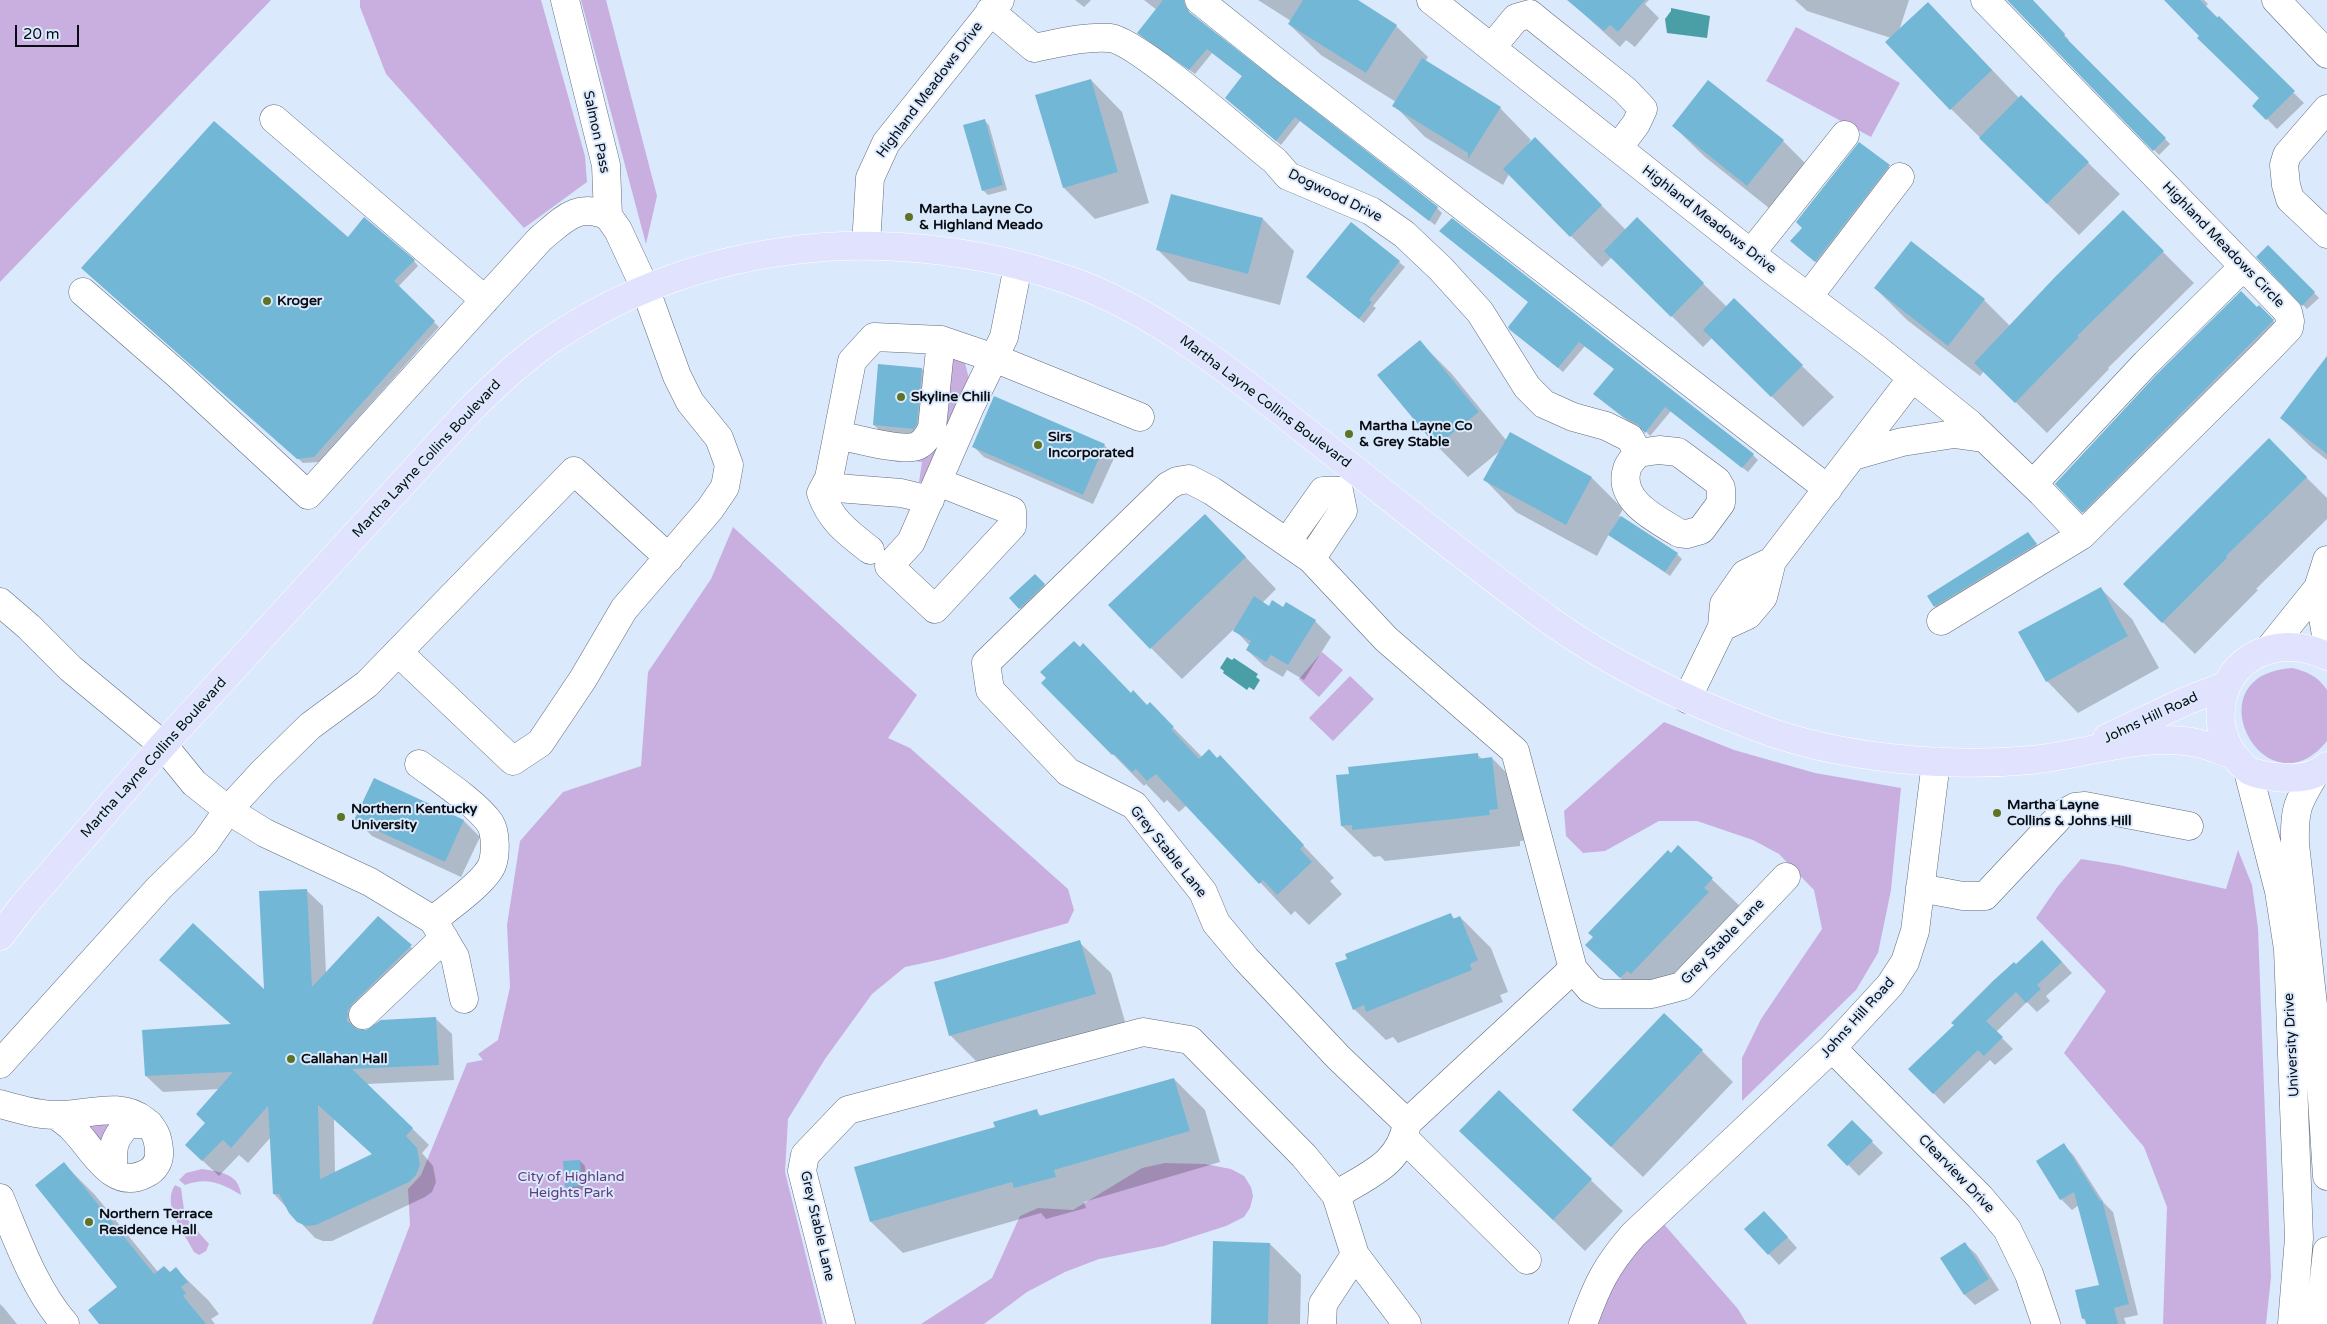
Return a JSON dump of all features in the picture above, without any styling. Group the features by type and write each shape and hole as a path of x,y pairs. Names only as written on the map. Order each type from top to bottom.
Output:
{"main road":[{"name":"Martha Layne Collins Boulevard","path":"0,936 24,905 163,746 468,412 499,382 547,343 608,306 645,288 725,262 811,247 905,246 949,251 1070,280 1115,300 1187,341 1259,394 1354,470 1552,622 1629,670 1687,699 1766,731 1851,751 1936,762"},
{"path":"2241,763 2222,730 2220,714 2222,699 2227,685 2243,664 2269,649 2290,645 2311,648 2327,656"},
{"name":"Johns Hill Road","path":"2075,754 2186,701 2227,685"},
{"name":"Johns Hill Road","path":"1936,762 2032,760 2160,739 2193,742 2282,778 2298,778 2321,770"}],"street":[{"name":"Salmon Pass","path":"398,652 512,761 540,742 583,679 624,609 706,514 725,486 729,465 720,438 690,402 677,376 645,288 618,230 608,216 606,165 565,0"},
{"path":"1200,0 1285,69 1828,489"},
{"name":"Highland Meadows Drive","path":"1431,0 1912,378"},
{"name":"Highland Meadows Circle","path":"1941,622 2082,534 2289,328 2290,321 2288,312 1985,0"},
{"path":"2276,0 2327,54"},
{"name":"Highland Meadows Drive","path":"866,245 870,178 875,163 886,144 995,5"},
{"name":"Dogwood Drive","path":"995,5 1034,48 1080,39 1112,38 1140,52 1274,161 1288,176 1371,211 1404,234 1441,269 1480,312 1527,387 1544,404 1573,417 1606,426 1630,438 1638,453"},
{"path":"1492,48 1516,18 1530,14 1625,90 1643,109 1636,124 1618,148"},
{"path":"2327,109 2287,155 2284,165 2286,185 2290,199 2327,234"},
{"path":"274,119 485,300"},
{"path":"1751,253 1844,135"},
{"path":"1808,297 1900,177"},
{"path":"83,292 177,374 308,495 540,239 568,216 582,210 595,210 608,216"},
{"path":"829,478 837,488 901,493 934,491 1012,511 1012,526 935,609 889,566 911,542 934,491 994,358 1004,337 1018,266"},
{"path":"2033,484 2146,363 2243,267"},
{"path":"870,550 839,526 826,506 821,493 829,478 852,361 874,337 941,340 994,358 1140,417"},
{"path":"838,435 894,447 915,447 926,440 932,428 941,340"},
{"path":"1687,699 1722,627 1724,604 1745,574 1772,561 1912,378 1970,424 2082,534"},
{"path":"1853,456 1902,442 1954,434 1983,438"},
{"path":"0,1064 159,888 205,844 228,810 263,772 310,726 367,684 574,470 669,558"},
{"path":"1311,559 1343,510 1339,491 1354,470"},
{"name":"Grey Stable Lane","path":"1527,1260 1246,959 1216,923 1203,892 1134,806 1068,772 990,690 986,663 1168,486 1177,480 1189,479 1212,490 1311,559 1386,639 1515,751 1573,969 1590,989 1601,994 1652,994 1682,986 1786,877"},
{"path":"1286,542 1323,491 1339,491"},
{"path":"2269,649 2318,588 2327,560"},
{"path":"2318,588 2327,641"},
{"path":"0,602 29,627 70,668 163,746 194,783 228,810 265,833 370,882 438,929 455,957 464,999"},
{"name":"Johns Hill Road","path":"1583,1324 1595,1291 1611,1260 1634,1235 1832,1048 1890,985 1905,962 1915,931 1936,762"},
{"name":"University Drive","path":"2241,763 2279,891 2288,949 2299,1238 2296,1301 2292,1324"},
{"path":"364,1015 492,865 495,839 490,824 473,807 419,764"},
{"name":"University Drive","path":"2321,770 2298,800 2294,826 2323,1067 2327,1176"},
{"path":"1920,888 1962,896 1985,896 2062,814 2076,807 2085,806 2189,826"},
{"path":"1336,1195 1387,1164 1406,1131 1573,969"},
{"name":"Grey Stable Lane","path":"841,1324 802,1171 805,1155 848,1110 1143,1032 1190,1040 1304,1156 1336,1195 1355,1255 1407,1324"},
{"name":"Clearview Drive","path":"1832,1048 1980,1197 2007,1229 2029,1274 2046,1324"},
{"path":"0,1104 56,1115 118,1110 135,1113 148,1124 158,1137 160,1158 152,1171 138,1178 119,1176 102,1164 74,1129 56,1115"},
{"path":"113,1172 113,1153 117,1136 128,1124 148,1124"},
{"path":"0,1198 40,1289 50,1308 65,1324"},
{"path":"2319,1324 2327,1251"},
{"path":"1322,1324 1323,1304 1355,1255"}],"green space":[{"path":"0,0 271,0 0,282"},
{"path":"360,0 541,0 585,156 587,182 524,228 386,74 360,7"},
{"path":"581,0 606,0 657,196 646,244"},
{"path":"1796,27 1900,83 1871,137 1766,81"},
{"path":"959,357 965,363 969,379 925,483 919,482 922,462 850,453 849,449 917,457 948,362"},
{"name":"City of Highland Heights Park","path":"733,527 917,695 888,738 910,748 1068,889 1074,910 1068,923 942,959 905,967 872,994 825,1059 788,1119 785,1172 823,1324 372,1324 410,1225 408,1189 421,1175 467,1063 483,1060 478,1054 498,1040 510,987 507,925 520,841 563,792 641,766 648,672 711,579"},
{"path":"1322,652 1343,670 1319,697 1299,679"},
{"path":"2292,668 2312,675 2327,690 2327,741 2304,760 2281,763 2262,753 2248,736 2242,714 2245,693 2261,676"},
{"path":"1350,676 1374,699 1333,741 1309,718"},
{"path":"1664,722 1734,750 1815,773 1901,788 1891,890 1878,953 1856,990 1742,1101 1742,1058 1761,1019 1822,929 1814,890 1779,854 1753,840 1697,821 1659,821 1605,851 1583,853 1566,836 1564,811"},
{"path":"2238,850 2252,885 2258,928 2271,1277 2266,1324 2163,1324 2167,1207 2144,1147 2064,1053 2106,991 2036,918 2058,886 2081,859 2119,865 2226,889"},
{"path":"81,1115 114,1116 103,1145"},
{"path":"1165,1163 1205,1164 1231,1169 1244,1176 1251,1187 1253,1196 1250,1208 1244,1217 1226,1226 1164,1246 1099,1259 1065,1272 1027,1292 984,1324 921,1324 992,1278 1020,1216 1038,1208 1073,1210 1142,1168"},
{"path":"202,1169 222,1173 233,1178 237,1182 241,1195 214,1182 207,1181 185,1185 179,1180 186,1173"},
{"path":"175,1185 181,1188 185,1217 209,1244 206,1251 199,1255 194,1252 172,1210 171,1193"},
{"path":"1662,1222 1738,1309 1747,1324 1595,1324 1616,1276"}],"shaded area":[{"path":"1671,8 1710,16 1707,38 1667,33 1665,19"},
{"path":"1227,657 1232,660 1234,658 1258,674 1256,677 1260,680 1254,690 1249,687 1247,690 1223,673 1224,671 1220,668"}],"building":[{"path":"1163,0 1184,0 1189,12 1438,207 1429,221 1295,117 1276,141 1225,98 1242,76 1207,49 1189,70 1137,33"},
{"path":"1303,0 1358,0 1397,25 1366,73 1288,24"},
{"path":"1567,0 1645,0 1618,32 1610,25 1604,31"},
{"path":"2007,0 2033,0 2065,34 2064,36 2166,138 2153,151"},
{"path":"2164,0 2200,0 2217,18 2219,16 2295,91 2266,120 2252,106 2259,98 2197,38 2199,36"},
{"path":"1928,2 1992,70 1950,110 1885,42"},
{"path":"1422,58 1501,107 1468,159 1468,153 1392,106"},
{"path":"1091,79 1118,172 1063,188 1035,95"},
{"path":"1708,80 1784,140 1747,186 1672,126"},
{"path":"2021,95 2089,162 2047,204 1979,138"},
{"path":"985,119 1003,185 982,191 963,125"},
{"name":"Kroger","path":"214,121 348,237 364,217 415,260 394,281 435,321 314,457 297,459 81,268"},
{"path":"1535,137 1602,205 1570,237 1503,169"},
{"path":"1859,142 1890,165 1815,262 1790,241 1802,228 1796,222"},
{"path":"1171,194 1263,218 1248,274 1156,250"},
{"path":"2123,210 2164,251 2077,336 2079,337 2015,403 1974,363 2055,277"},
{"path":"1637,217 1704,283 1671,317 1604,251"},
{"path":"1452,218 1754,454 1742,468 1665,407 1645,433 1637,424 1623,417 1593,394 1614,369 1579,342 1558,368 1508,327 1528,302 1439,231"},
{"path":"1351,222 1400,261 1369,300 1372,302 1359,319 1306,277"},
{"path":"1911,241 1985,299 1948,346 1874,288"},
{"path":"2268,245 2315,292 2302,306 2256,257"},
{"path":"2241,291 2274,320 2082,513 2055,484 2157,374"},
{"path":"1734,298 1803,365 1771,397 1703,330"},
{"path":"1420,340 1479,412 1436,446 1377,375"},
{"path":"2327,356 2327,454 2280,418"},
{"name":"Skyline Chili","path":"878,364 922,368 917,424 914,429 873,425"},
{"name":"Sirs Incorporated","path":"994,396 1105,444 1083,495 972,447"},
{"path":"1510,432 1592,477 1566,525 1483,480"},
{"path":"2269,438 2307,477 2226,556 2227,558 2162,623 2123,584"},
{"path":"1205,514 1246,557 1150,649 1108,605"},
{"path":"1621,516 1678,553 1665,572 1608,535"},
{"path":"2028,532 2037,544 1934,607 1927,596"},
{"path":"1035,574 1045,584 1019,609 1009,598"},
{"path":"2101,587 2128,636 2046,682 2018,632"},
{"path":"1254,596 1269,606 1272,600 1283,607 1286,602 1316,620 1288,665 1271,655 1266,662 1246,650 1251,641 1233,631"},
{"path":"1074,641 1080,647 1083,643 1131,693 1133,690 1147,705 1150,702 1174,727 1171,729 1199,759 1209,749 1217,758 1220,755 1304,845 1300,849 1312,862 1277,895 1263,880 1259,884 1156,774 1147,781 1136,769 1132,772 1114,754 1112,755 1041,683 1046,678 1040,672"},
{"path":"1478,753 1478,759 1492,757 1498,809 1489,810 1490,815 1352,830 1352,825 1341,826 1336,775 1349,774 1348,767"},
{"path":"374,778 464,820 445,862 354,820"},
{"path":"1678,845 1713,878 1704,888 1709,892 1631,974 1627,971 1620,978 1585,945 1593,937 1588,933 1668,850 1671,853"},
{"name":"Callahan Hall","path":"307,889 312,987 378,916 412,945 348,1010 347,1021 358,1030 366,1030 381,1020 436,1017 439,1065 352,1069 413,1128 406,1136 417,1148 420,1165 416,1175 409,1182 316,1225 306,1226 297,1222 289,1213 279,1194 273,1194 268,1106 231,1148 223,1140 202,1161 185,1145 205,1123 196,1114 233,1072 145,1076 142,1030 231,1024 159,960 193,923 264,989 259,891","holes":["318,1105 372,1154 320,1179"]},
{"path":"1451,913 1453,919 1460,916 1478,960 1470,964 1472,970 1366,1012 1364,1005 1353,1010 1335,963 1347,959 1345,954"},
{"path":"1080,940 1096,994 949,1036 934,982"},
{"path":"2042,940 2062,962 2037,985 2041,989 2026,1003 2016,992 1986,1021 2003,1037 1984,1056 1978,1050 1933,1094 1908,1069 1954,1025 1951,1023 1994,980 2014,962 2016,964"},
{"path":"1664,1013 1703,1050 1611,1147 1572,1110"},
{"path":"1174,1078 1190,1131 1054,1170 1056,1177 1014,1188 1012,1182 870,1222 854,1167 995,1127 993,1122 1037,1109 1039,1116"},
{"path":"1499,1090 1592,1179 1553,1220 1459,1131"},
{"path":"1852,1120 1873,1141 1847,1166 1827,1145"},
{"path":"2064,1143 2100,1201 2102,1200 2129,1304 2114,1308 2118,1324 2086,1324 2085,1318 2082,1319 2075,1290 2099,1285 2074,1192 2060,1200 2036,1161"},
{"path":"580,1160 582,1181 577,1186 565,1187 563,1161"},
{"name":"Northern Terrace Residence Hall","path":"64,1162 154,1274 164,1266 170,1272 176,1267 188,1282 181,1287 186,1293 183,1296 206,1324 99,1324 88,1310 117,1287 35,1185"},
{"path":"1764,1211 1788,1237 1768,1255 1744,1229"},
{"path":"1213,1241 1270,1243 1268,1324 1211,1324"},
{"path":"1965,1242 1989,1279 1964,1295 1940,1258"}],"place":[{"name":"Martha Layne Co & Highland Meado","path":"909,217"},
{"name":"Kroger","path":"267,301"},
{"name":"Skyline Chili","path":"901,397"},
{"name":"Martha Layne Co & Grey Stable","path":"1349,434"},
{"name":"Sirs Incorporated","path":"1038,445"},
{"name":"Martha Layne Collins & Johns Hill","path":"1997,813"},
{"name":"Northern Kentucky University","path":"341,817"},
{"name":"Callahan Hall","path":"291,1059"},
{"name":"Northern Terrace Residence Hall","path":"89,1222"}]}
